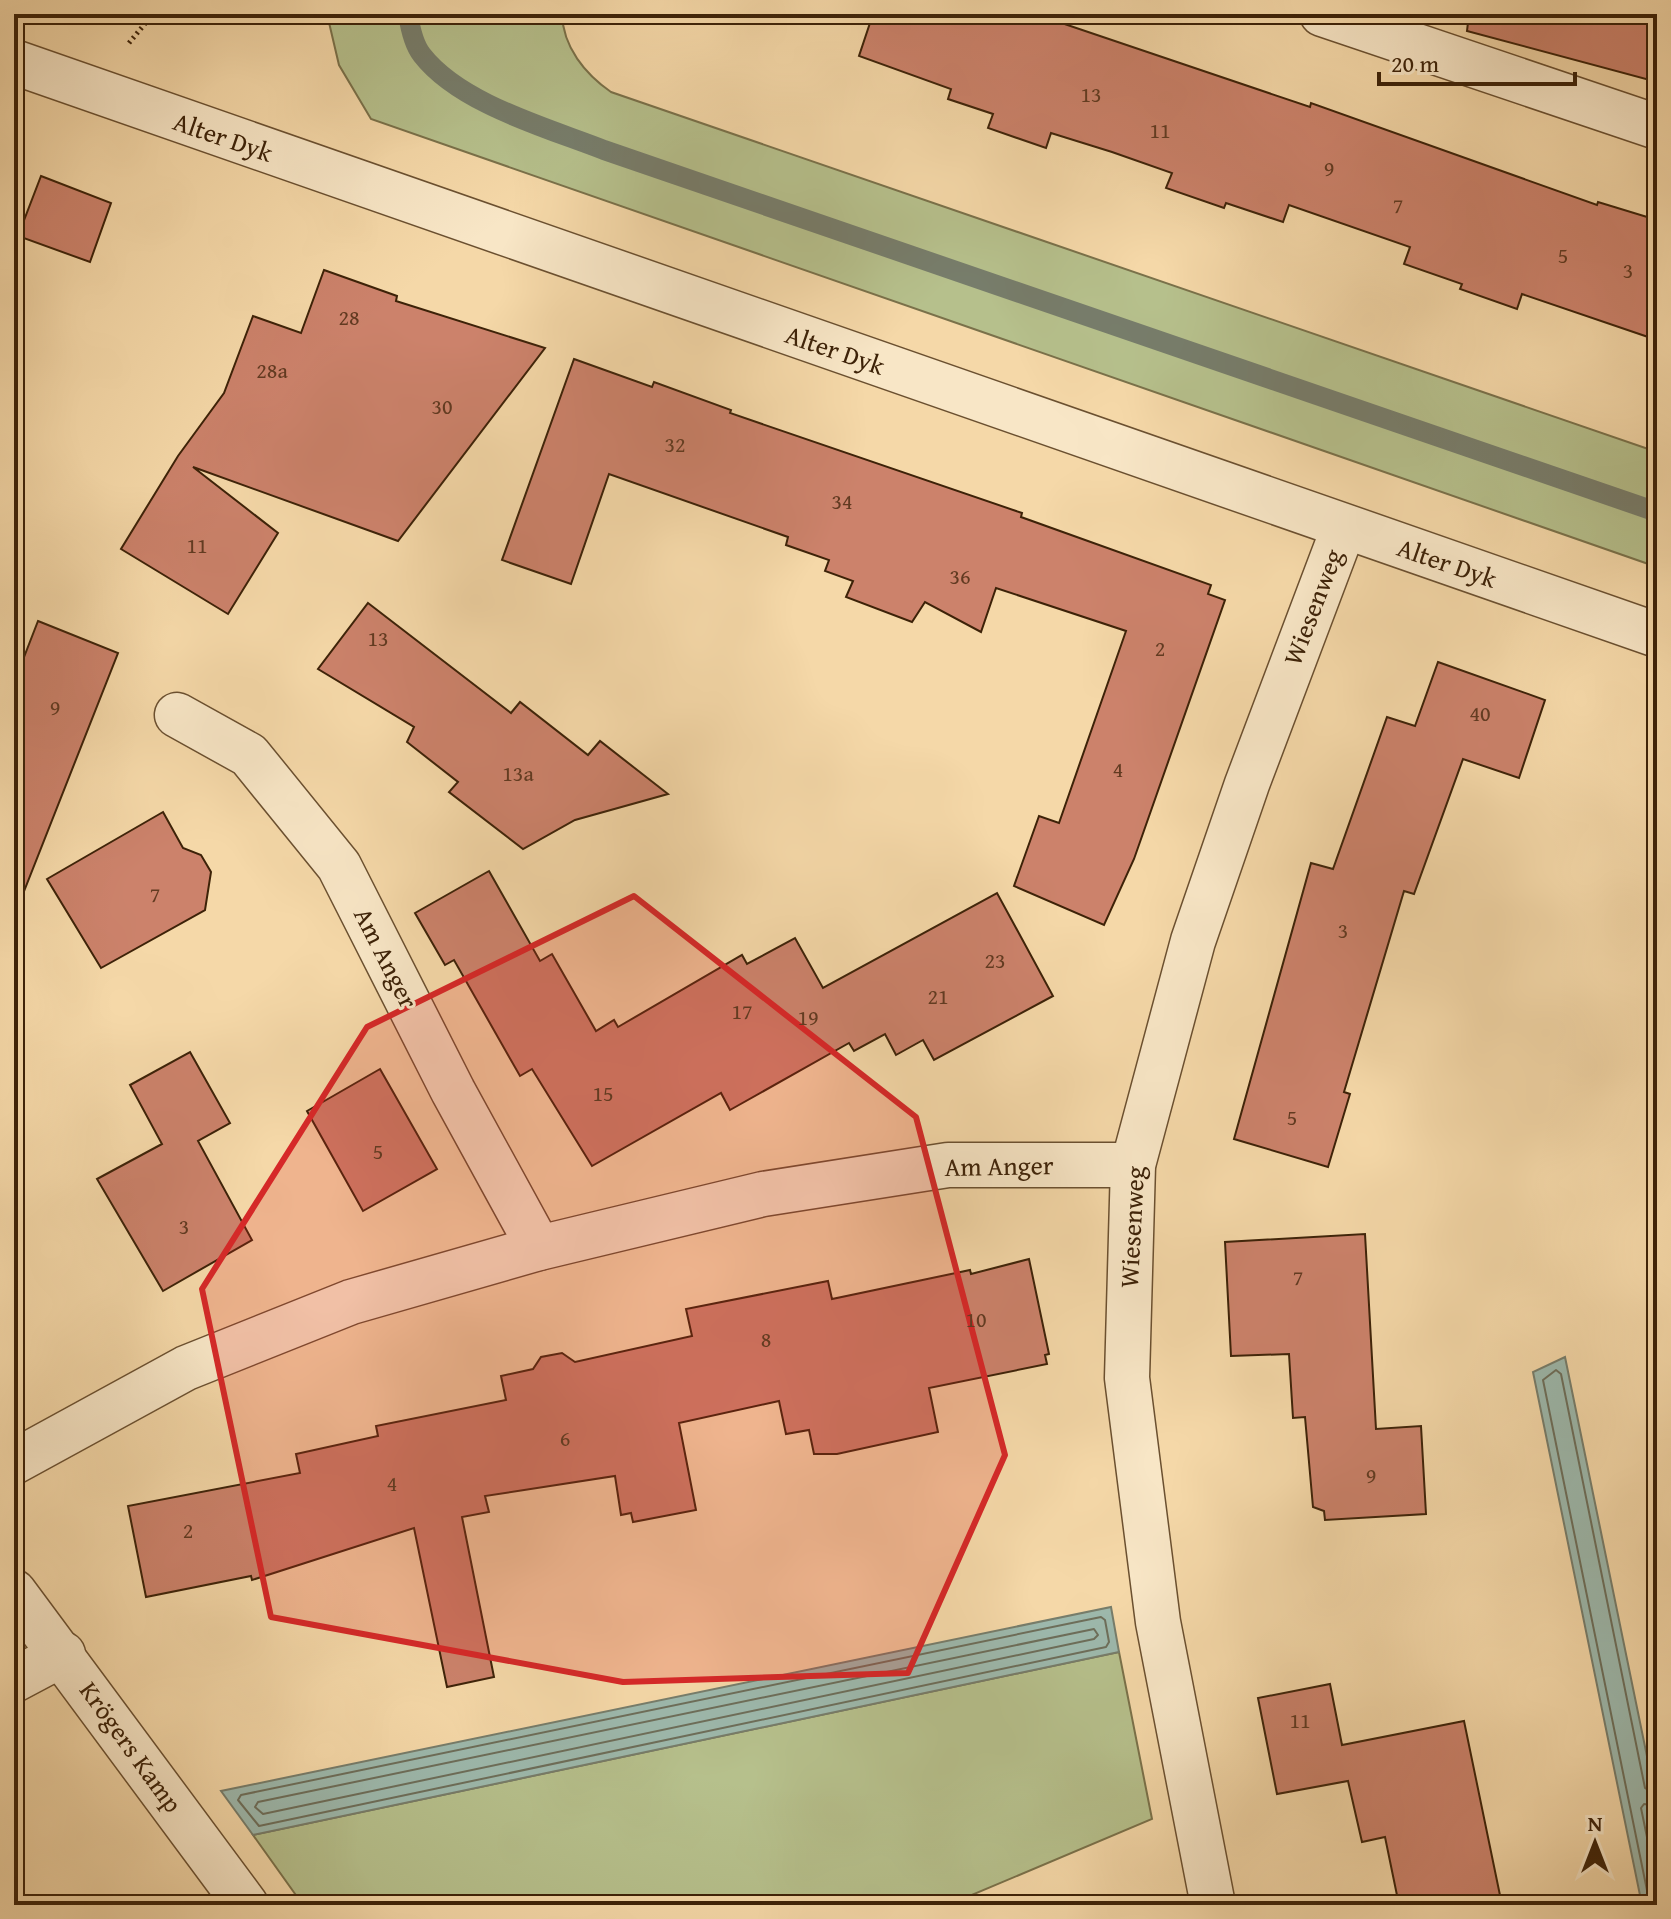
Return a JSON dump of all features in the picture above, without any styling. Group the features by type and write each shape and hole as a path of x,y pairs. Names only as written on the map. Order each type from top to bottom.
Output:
{"street":[{"path":"1322,14 1657,127"},
{"name":"Alter Dyk","path":"14,62 1657,635"},
{"name":"Wiesenweg","path":"1213,1905 1158,1622 1127,1378 1133,1165 1193,941 1247,784 1344,527"},
{"name":"Am Anger","path":"177,715 249,755 339,866 453,1091 539,1248"},
{"name":"Am Anger","path":"14,1462 186,1368 351,1302 539,1248 763,1194 948,1165 1133,1165"},
{"name":"Krögers Kamp","path":"14,1592 63,1654 246,1905"},
{"path":"14,1680 63,1654"}],"highlighted area":[{"path":"634,896 916,1117 1005,1455 908,1673 623,1682 271,1617 202,1289 367,1027"}],"green space":[{"path":"327,14 562,14 566,38 577,59 611,92 1657,452 1657,567 371,119 339,65"},
{"path":"1119,1652 1152,1819 948,1905 303,1905 253,1835"}],"water":[{"path":"1565,1357 1657,1805 1657,1905 1642,1905 1533,1372"},
{"path":"1111,1607 1119,1652 253,1835 221,1791"}],"building":[{"path":"873,14 1035,14 1310,107 1311,103 1597,205 1598,202 1657,220 1657,340 1522,294 1517,309 1460,289 1462,284 1404,264 1410,247 1289,205 1283,222 1226,203 1224,208 1166,188 1172,173 1112,152 1051,133 1046,148 988,128 993,114 948,99 951,89 859,56"},
{"path":"1469,14 1657,14 1657,82 1467,31"},
{"path":"41,176 111,203 90,262 18,236"},
{"path":"324,270 397,296 396,301 545,348 398,541 193,467 278,533 228,614 121,549 178,456 224,393 253,316 301,333"},
{"path":"574,359 652,387 654,382 731,410 730,413 1022,513 1021,517 1211,585 1208,594 1225,600 1134,859 1104,925 1014,886 1039,816 1059,823 1126,631 996,588 981,632 925,602 912,622 846,597 853,581 825,571 829,560 786,545 788,537 609,474 571,584 502,560"},
{"path":"368,603 511,713 520,702 588,755 600,741 668,794 575,820 523,849 449,792 458,782 407,742 414,727 318,669"},
{"path":"38,621 118,653 17,909 14,908 14,683"},
{"path":"1438,662 1545,700 1519,778 1463,759 1414,894 1404,891 1344,1092 1350,1094 1328,1167 1234,1139 1311,863 1333,869 1387,717 1415,726"},
{"path":"163,812 183,848 201,855 211,872 205,910 101,968 47,879"},
{"path":"489,871 540,961 552,954 596,1031 614,1020 618,1027 742,955 747,964 795,938 823,988 997,893 1053,996 934,1060 923,1040 896,1055 885,1034 854,1051 849,1043 730,1110 721,1093 592,1166 532,1069 520,1076 454,960 445,965 415,913"},
{"path":"190,1052 230,1123 198,1141 252,1240 163,1291 97,1179 162,1144 130,1085"},
{"path":"380,1069 437,1169 363,1211 307,1111"},
{"path":"1365,1234 1376,1429 1421,1426 1426,1514 1325,1520 1324,1511 1313,1507 1305,1417 1293,1418 1289,1354 1231,1356 1225,1242"},
{"path":"1029,1259 1049,1354 1045,1355 1047,1364 929,1388 938,1432 837,1454 814,1454 809,1430 786,1434 779,1401 679,1423 696,1510 633,1522 631,1513 621,1515 615,1476 485,1496 489,1512 462,1517 494,1677 447,1687 414,1528 252,1580 251,1576 146,1597 128,1506 300,1473 296,1454 378,1436 376,1426 506,1400 501,1376 533,1369 541,1357 562,1353 575,1362 692,1336 686,1309 828,1281 832,1299 970,1270 971,1274"},
{"path":"1330,1684 1342,1745 1464,1721 1502,1905 1399,1905 1385,1837 1362,1842 1348,1781 1277,1794 1258,1698"}],"waterway":[{"path":"408,14 417,46 438,72 506,113 604,150 1657,512"}]}
